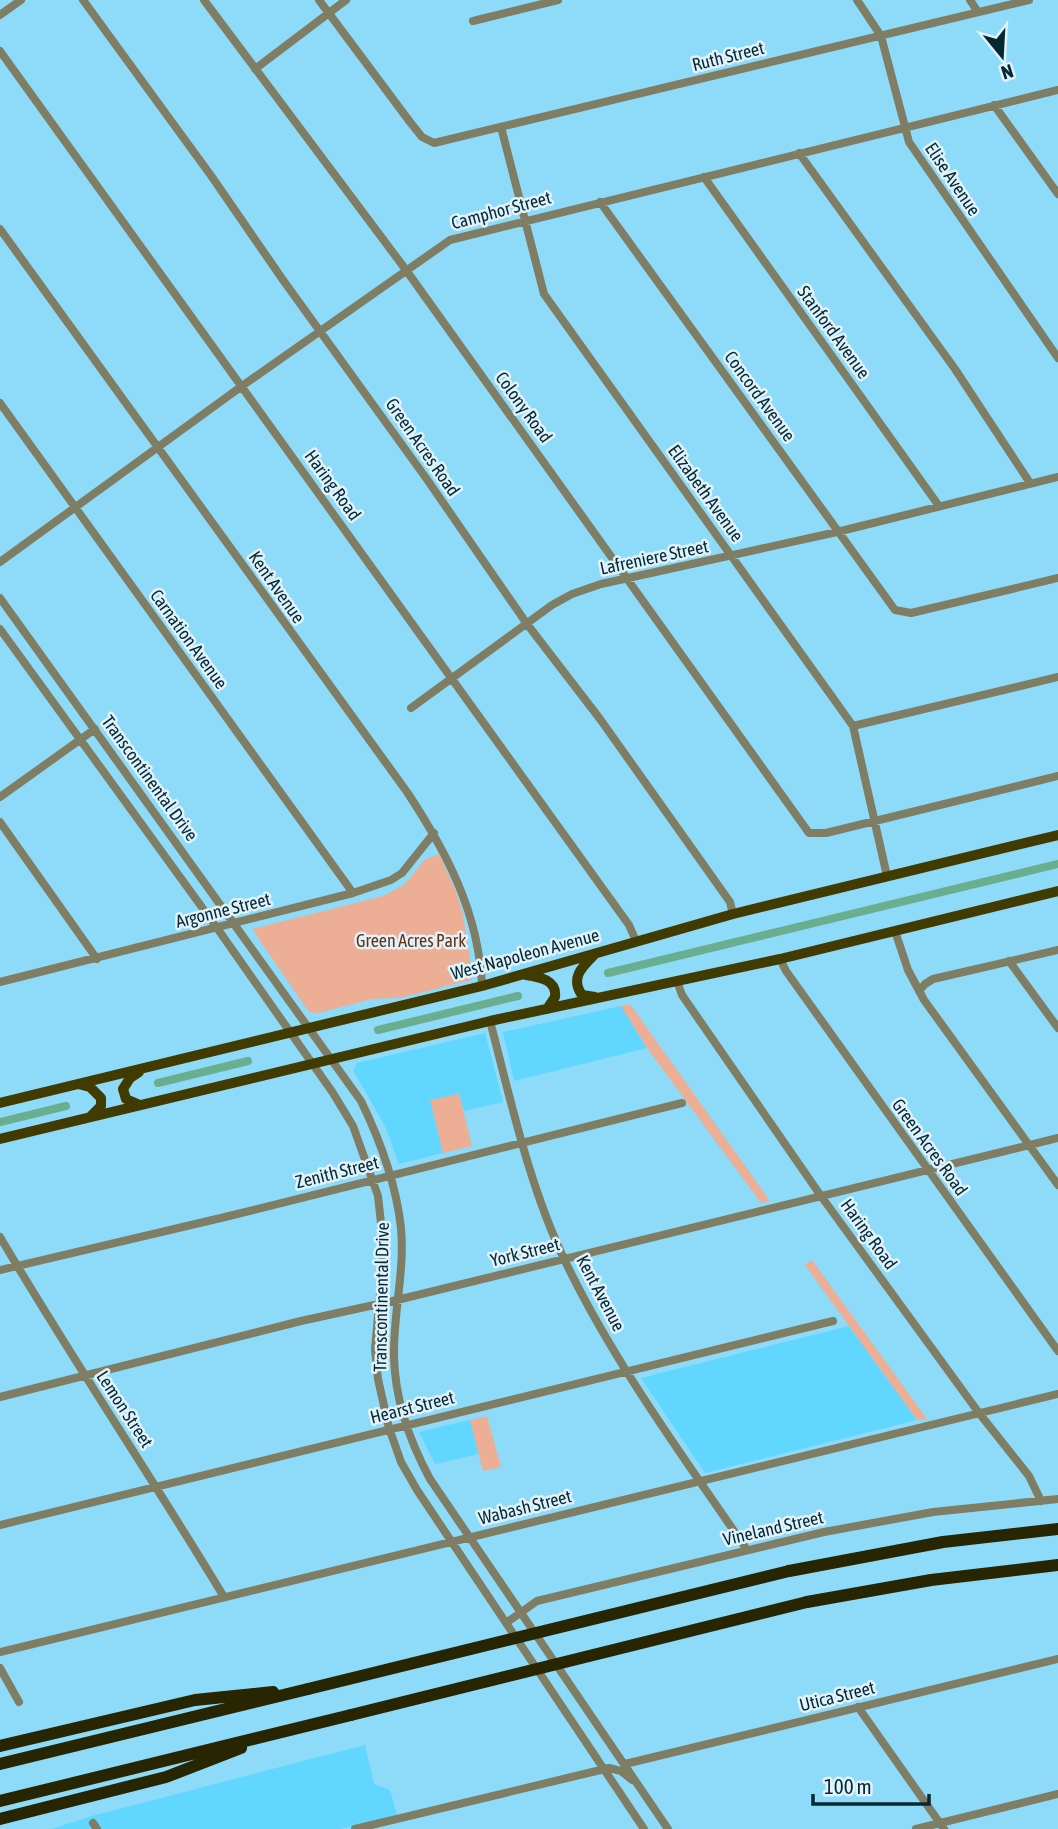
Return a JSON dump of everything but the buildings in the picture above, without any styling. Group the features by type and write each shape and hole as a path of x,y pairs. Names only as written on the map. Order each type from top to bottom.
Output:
{"highway":[{"path":"0,1764 789,1571 943,1542 1058,1529"},
{"path":"0,1801 807,1602 931,1580 1058,1565"},
{"path":"3,1745 195,1700 308,1689"},
{"path":"0,1828 36,1812 187,1770 278,1733"},
{"path":"0,1819 75,1801"}],"main road":[{"name":"West Napoleon Avenue","path":"0,1103 482,986 733,914 1058,835"},
{"path":"0,1139 490,1021 780,959 1058,891"},
{"path":"596,953 578,973 576,986 582,995 600,998"},
{"path":"524,974 548,981 553,986 555,998 547,1009"},
{"path":"142,1105 126,1099 122,1090 130,1078 147,1067"},
{"path":"77,1084 90,1087 101,1098 101,1106 86,1119"}],"street":[{"path":"0,15 21,0"},
{"name":"Green Acres Road","path":"83,0 205,166 527,624 687,838 730,902 733,914"},
{"name":"Colony Road","path":"204,0 407,270 806,829 820,835 875,821"},
{"path":"319,0 329,11"},
{"path":"255,69 346,0"},
{"path":"473,21 558,0"},
{"name":"Elise Avenue","path":"858,0 881,36 909,142 1058,358"},
{"path":"970,0 978,12"},
{"name":"Ruth Street","path":"329,11 416,130 422,137 434,143 1030,0"},
{"name":"Haring Road","path":"0,51 453,678 629,925 636,941"},
{"name":"Camphor Street","path":"0,562 242,386 450,240 524,219 1058,90"},
{"path":"994,105 1058,194"},
{"name":"Elizabeth Avenue","path":"501,127 544,294 853,726 887,876"},
{"path":"799,153 956,369 1030,484"},
{"name":"Stanford Avenue","path":"704,177 939,506"},
{"name":"Concord Avenue","path":"600,201 894,609 911,613 1058,578"},
{"name":"Kent Avenue","path":"0,229 434,833 468,908 482,986"},
{"name":"Carnation Avenue","path":"0,403 353,893"},
{"name":"Lafreniere Street","path":"411,708 572,594 628,578 837,532 1058,477"},
{"name":"Transcontinental Drive","path":"0,598 360,1101 379,1139 391,1174 401,1228 394,1356 406,1424 430,1479 668,1829"},
{"name":"Transcontinental Drive","path":"0,629 217,929 354,1126 378,1196 384,1250 375,1349 388,1429 401,1462 416,1490 644,1829"},
{"path":"853,726 1058,677"},
{"path":"0,797 94,729"},
{"path":"875,821 1058,776"},
{"path":"0,822 97,959"},
{"name":"Argonne Street","path":"0,982 217,929 353,893 391,880 402,873 434,833"},
{"path":"895,931 908,970 919,991 1058,1185"},
{"path":"919,991 933,979 1058,950"},
{"name":"Green Acres Road","path":"780,959 1058,1351"},
{"path":"1009,961 1058,1028"},
{"name":"Haring Road","path":"677,981 682,995 821,1196 979,1413 1029,1476 1041,1501"},
{"name":"Kent Avenue","path":"490,1021 522,1142 564,1258 594,1317 627,1372 747,1550"},
{"name":"Zenith Street","path":"0,1270 682,1103"},
{"name":"York Street","path":"0,1397 1058,1138"},
{"name":"Lemon Street","path":"0,1237 84,1376 157,1485 225,1597"},
{"name":"Hearst Street","path":"0,1525 832,1321"},
{"name":"Wabash Street","path":"0,1652 1058,1394"},
{"name":"Vineland Street","path":"506,1623 537,1601 824,1532 933,1512 1058,1499"},
{"name":"Utica Street","path":"625,1765 1058,1659"},
{"path":"0,1668 19,1702"},
{"path":"858,1707 942,1826"},
{"path":"355,1829 374,1827 604,1769 614,1768 636,1781"},
{"path":"916,1829 942,1826 1058,1794"}],"shaded area":[{"path":"621,1006 647,1048 514,1081 503,1032"},
{"path":"485,1033 503,1102 464,1111 459,1094 431,1100 443,1153 399,1164 385,1126 353,1070 357,1063"},
{"path":"849,1326 917,1420 705,1473 641,1378"},
{"path":"470,1420 479,1454 435,1464 419,1432"},
{"path":"365,1745 374,1784 390,1790 397,1815 340,1829 52,1829 92,1816"}],"green space":[{"name":"Green Acres Park","path":"439,854 457,894 463,915 473,977 471,980 400,998 373,999 318,1013 309,1012 252,929 383,896 405,884 424,860"},
{"path":"630,1004 770,1201 761,1203 647,1048 621,1006"},
{"path":"459,1094 472,1146 443,1153 430,1100"},
{"path":"812,1260 927,1419 917,1420 805,1265"},
{"path":"487,1416 501,1467 483,1471 470,1420"}],"waterway":[{"path":"608,973 1058,864"},
{"path":"378,1030 518,996"},
{"path":"158,1083 248,1061"},
{"path":"0,1122 66,1106"}]}
